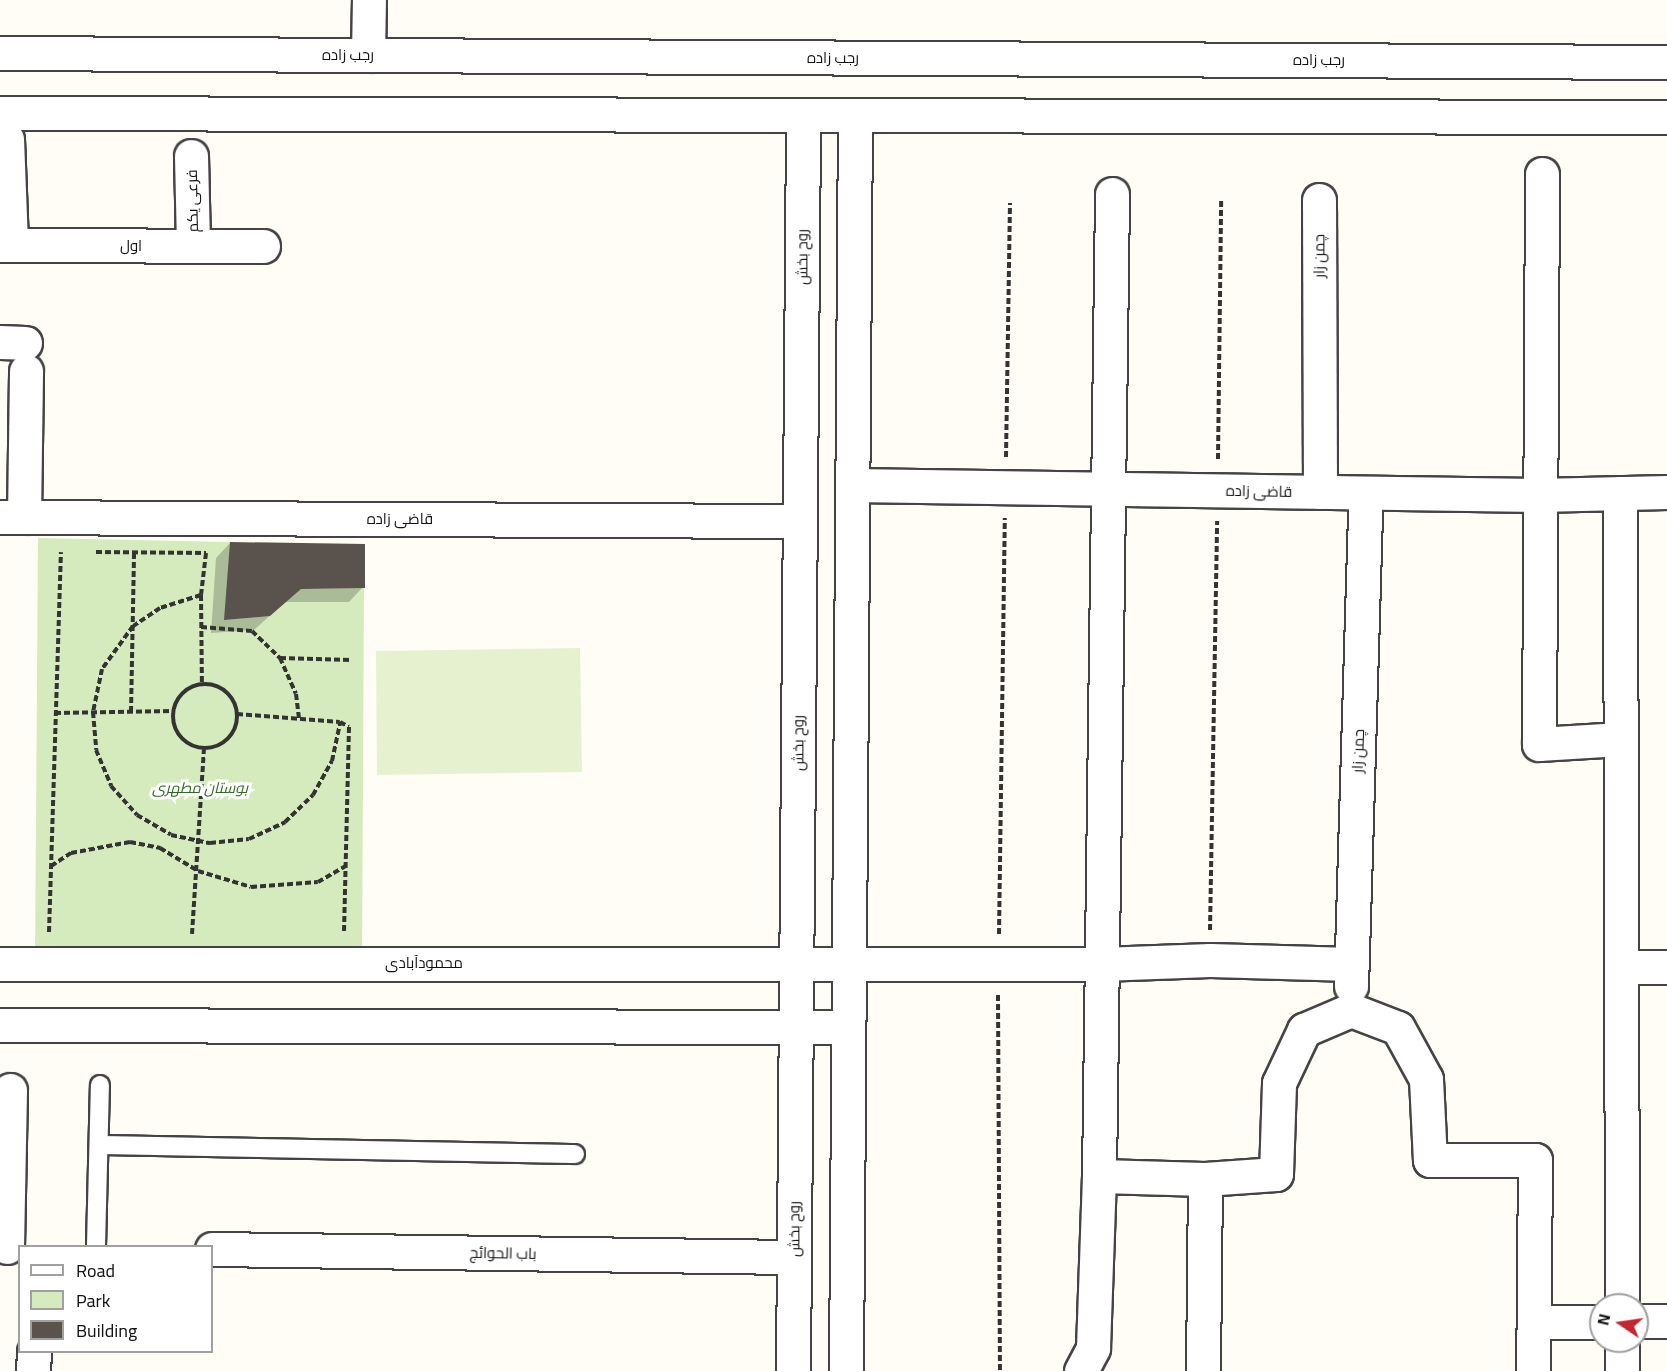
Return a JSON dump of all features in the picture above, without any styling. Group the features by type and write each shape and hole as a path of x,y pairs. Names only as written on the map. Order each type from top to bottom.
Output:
{"street":[{"path":"368,55 369,0"},
{"name":"رجب زاده","path":"0,53 1667,62"},
{"path":"5,245 4,126 803,115 1667,117"},
{"name":"روح بخش","path":"793,1371 803,115"},
{"path":"846,1371 855,115"},
{"name":"فرعی یکم","path":"191,156 193,246"},
{"path":"1542,174 1538,495 1539,744 1620,739"},
{"path":"1083,1371 1093,1348 1099,1176 1113,194"},
{"name":"چمن زار","path":"1319,200 1320,492"},
{"name":"اول","path":"5,245 263,246"},
{"path":"12,517 12,432 17,352"},
{"name":"قاضی زاده","path":"852,485 1538,495 1667,492"},
{"name":"چمن زار","path":"1351,1010 1366,493"},
{"path":"1620,493 1622,1293"},
{"name":"قاضی زاده","path":"12,517 800,521"},
{"name":"محمودآبادی","path":"0,964 849,962 1101,964 1210,960 1352,964"},
{"path":"1621,967 1667,967"},
{"path":"1099,1176 1205,1179 1276,1174 1278,1083 1304,1030 1351,1010 1398,1028 1426,1078 1431,1160 1535,1160 1533,1371"},
{"path":"0,1025 848,1028"},
{"path":"9,1090 9,1247"},
{"path":"1203,1371 1205,1179"},
{"name":"باب الحوائج","path":"213,1249 794,1257"},
{"path":"1649,1322 1667,1321"},
{"path":"1534,1322 1589,1322"},
{"path":"33,1371 34,1353"},
{"path":"1622,1353 1622,1371"}],"lane":[{"path":"96,1245 100,1085"},
{"path":"99,1145 575,1154"}],"path":[{"path":"1210,960 1221,199"},
{"path":"1000,1371 998,963 1010,203"},
{"path":"131,712 135,518"},
{"path":"49,938 58,552 69,552"},
{"path":"91,552 206,554 201,595 202,684"},
{"path":"201,595 160,608 133,626 102,669 93,712 96,750 111,786 138,815 171,835 200,841 249,839 285,822 314,795 333,761 340,722"},
{"path":"201,627 252,631 280,658 296,694 299,719"},
{"path":"280,658 351,660"},
{"path":"202,684 212,685 229,695 237,714 236,724 225,742 204,749 184,741 173,722 172,711 183,692 202,684"},
{"path":"54,712 172,711"},
{"path":"237,714 340,722 349,727 344,936"},
{"path":"188,964 198,871 204,749"},
{"path":"51,866 71,853 130,842 160,848 198,871 251,887 318,882 346,866"}],"green space":[{"name":"بوستان مطهری","path":"38,538 230,542 225,620 270,616 301,589 364,588 362,957 35,960"},
{"path":"580,648 582,772 377,775 376,651"}],"building":[{"path":"230,542 365,544 365,588 301,589 270,616 224,620"}]}
